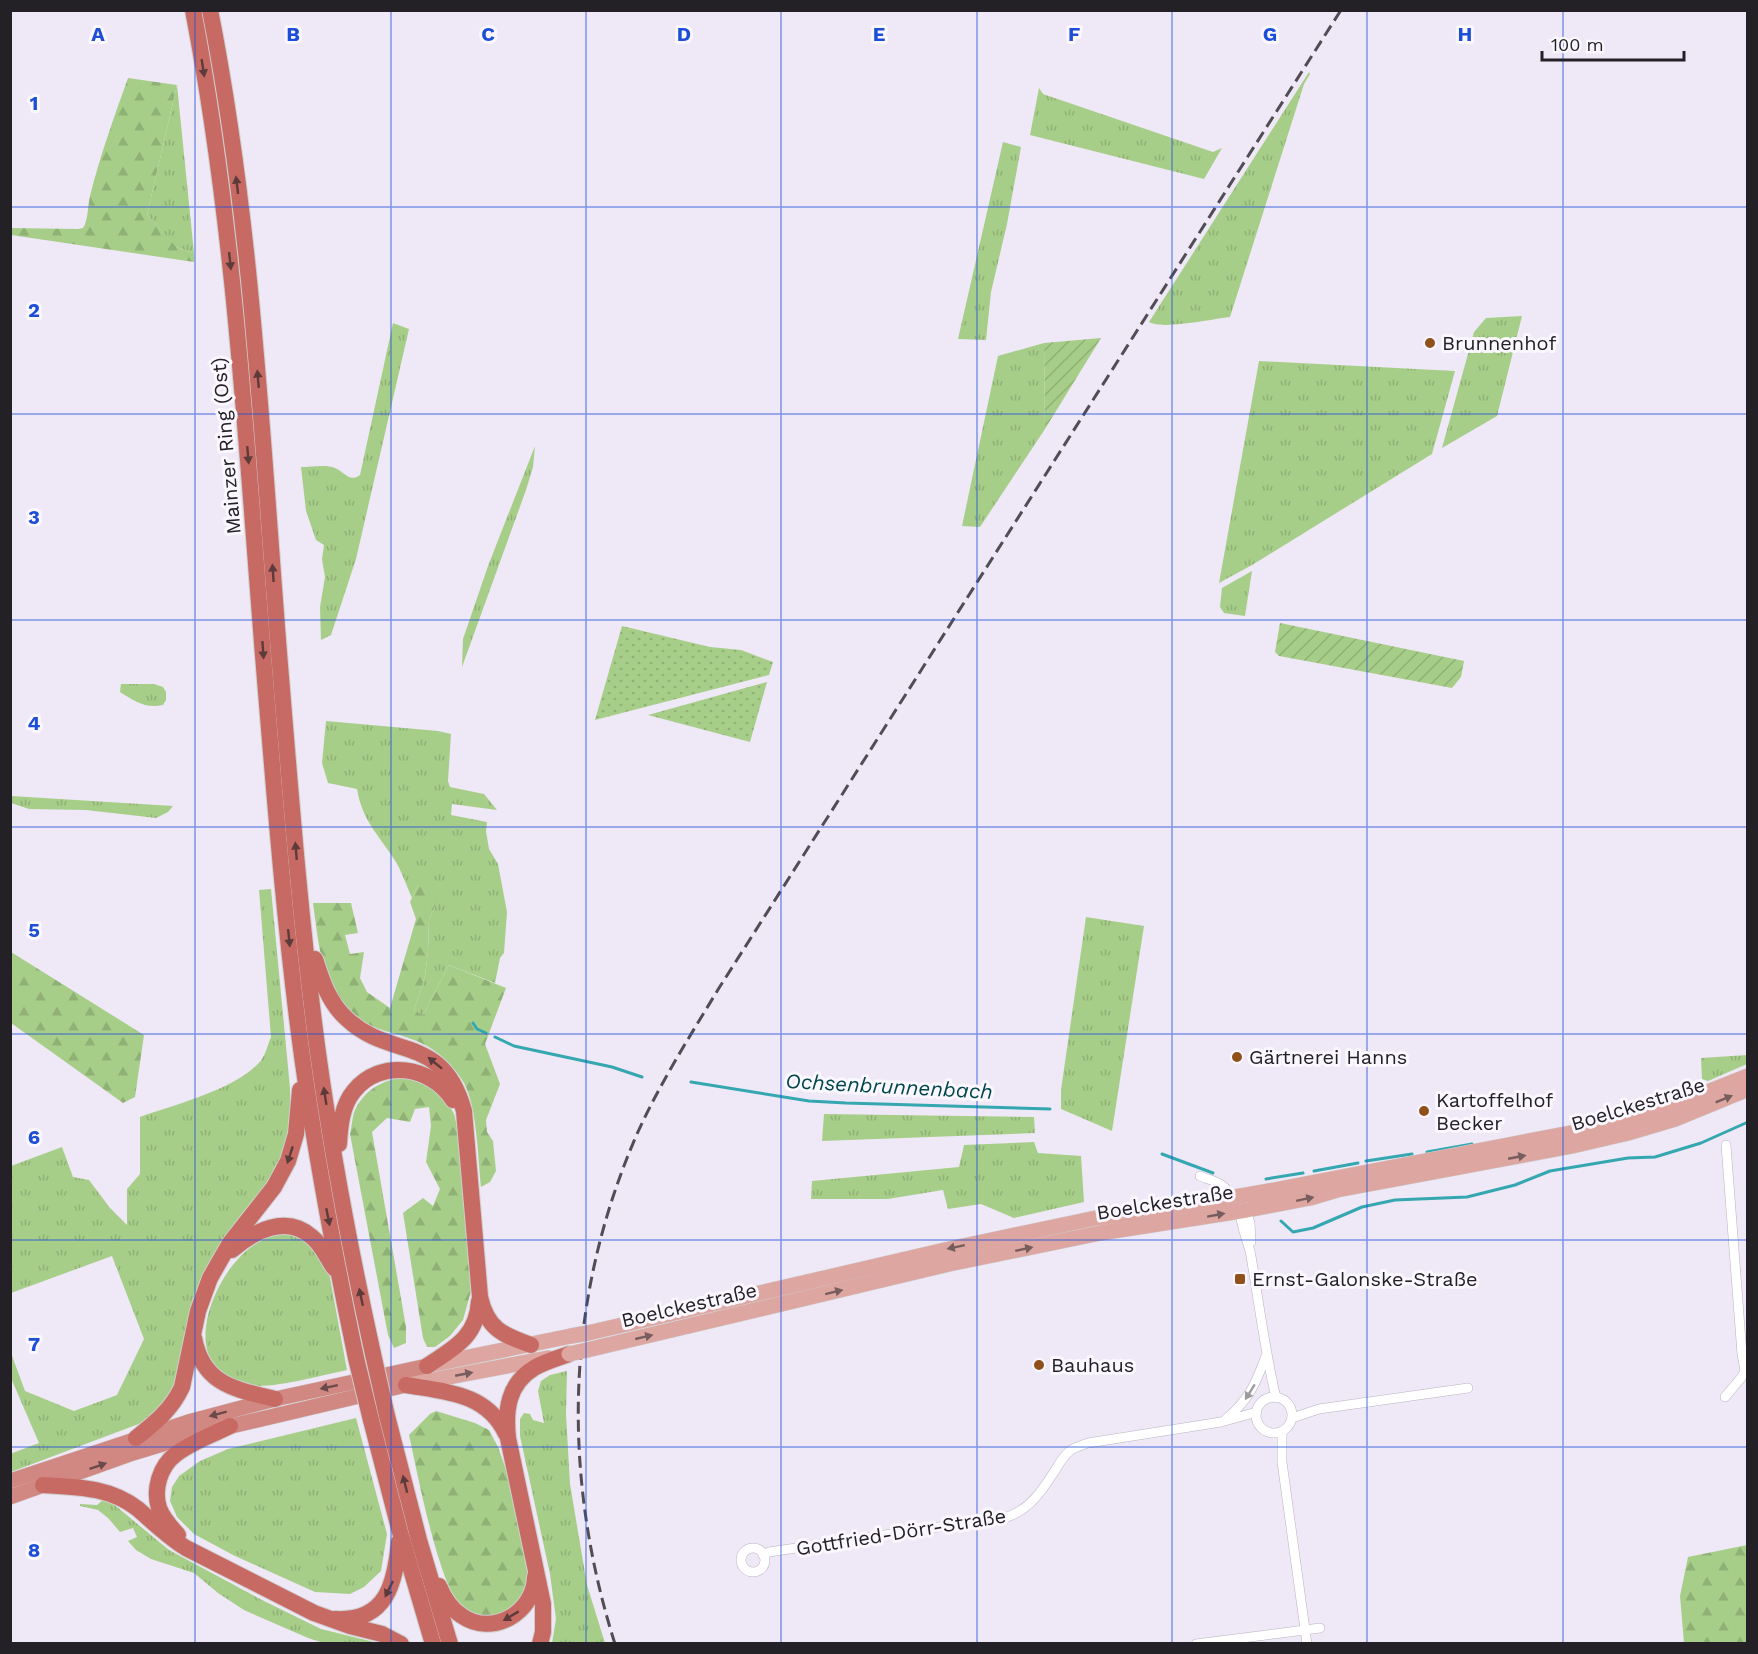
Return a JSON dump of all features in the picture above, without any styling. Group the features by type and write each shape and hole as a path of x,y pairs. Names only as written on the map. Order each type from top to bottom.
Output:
{"highway":[{"name":"Mainzer Ring (Ost)","path":"193,10 216,145 228,239 241,371 282,880 302,1056"},
{"name":"Mainzer Ring (Ost)","path":"210,10 232,142 246,258 302,909"},
{"path":"10,1481 188,1422 275,1399 427,1366 456,1347 471,1331 478,1316 480,1297 466,1133 461,1101 452,1081 437,1063 416,1051 366,1033 346,1019 336,1008 320,977 302,909"},
{"path":"302,909 318,1053 341,1196 373,1354 379,1418 400,1532 433,1644"},
{"path":"136,1438 162,1416 178,1396 203,1294 241,1228 274,1187 288,1161 296,1134 302,1056"},
{"path":"302,1056 325,1201 356,1358 379,1418 450,1644"},
{"path":"341,1196 339,1142 344,1111 354,1090 372,1077 382,1072 399,1069 410,1070 431,1078 441,1085 456,1104 466,1133"},
{"path":"219,1263 230,1251 265,1228 291,1227 302,1230 313,1238 339,1276"},
{"path":"480,1297 486,1316 497,1330 506,1336 531,1345"},
{"path":"194,1329 200,1359 220,1382 233,1388 275,1399"},
{"path":"540,1644 543,1611 508,1438 506,1415 515,1387 525,1375 535,1367 569,1354"},
{"path":"10,1497 133,1454 230,1426 406,1385 458,1394 476,1402 495,1417 508,1438"},
{"path":"204,1557 179,1536 164,1518 157,1499 158,1481 162,1469 174,1455 230,1426"},
{"path":"43,1485 91,1488 115,1495 136,1508 176,1542 204,1557 314,1613 358,1629 382,1634 401,1644"},
{"path":"328,1618 358,1616 384,1600 395,1577 400,1532"},
{"path":"419,1540 446,1600 460,1615 478,1623 504,1621 522,1610 532,1592 536,1568"}],"main road":[{"name":"Boelckestraße","path":"427,1366 588,1333 968,1245 1096,1218 1170,1208 1456,1156 1621,1122 1662,1110 1748,1076"},
{"name":"Boelckestraße","path":"406,1385 569,1354 949,1264 1100,1233 1244,1211 1338,1190 1572,1146 1675,1119 1748,1089"}],"street":[{"path":"1725,1397 1746,1370 1742,1354 1726,1145"},
{"path":"1200,1176 1226,1187 1244,1211 1272,1398"},
{"path":"1221,1422 1240,1407 1250,1395 1267,1355"},
{"path":"1291,1413 1468,1388"},
{"path":"1272,1398 1286,1403 1291,1413 1286,1428 1276,1432 1263,1429 1257,1417 1262,1403 1272,1398"},
{"name":"Gottfried-Dörr-Straße","path":"764,1555 769,1552 1007,1517 1023,1510 1032,1501 1062,1459 1078,1446 1257,1417"},
{"path":"1276,1432 1307,1644"},
{"path":"1196,1644 1320,1629"}],"green space":[{"path":"1309,72 1230,317 1165,325 1149,322"},
{"path":"128,78 177,85 147,215 175,245 194,253 194,262 11,235 11,228 83,228 98,166"},
{"path":"177,85 194,253 175,245 147,215"},
{"path":"1039,88 1043,94 1213,152 1222,148 1204,179 1030,135"},
{"path":"1003,142 1021,147 1007,224 991,292 986,340 958,339"},
{"path":"1522,316 1497,416 1442,448 1474,332 1486,318"},
{"path":"393,323 409,329 356,559 331,635 321,640 320,607 325,577 322,559 324,545 316,540 306,511 301,467 328,466 353,478 360,475"},
{"path":"1101,338 1045,429 1044,343"},
{"path":"1044,343 1045,429 980,527 962,526 998,356"},
{"path":"1259,361 1455,371 1432,454 1219,583"},
{"path":"535,446 533,467 526,490 462,667 463,639 488,566"},
{"path":"1252,571 1245,616 1224,613 1220,607 1222,588"},
{"path":"1280,623 1464,661 1461,677 1452,688 1279,656 1275,652"},
{"path":"622,626 710,647 741,650 773,662 769,675 595,720"},
{"path":"767,682 750,742 648,715"},
{"path":"121,684 154,684 163,687 166,700 163,705 157,706 140,703 120,692"},
{"path":"326,721 451,734 448,781 450,787 484,794 497,810 452,804 451,815 487,822 489,849 498,864 507,912 504,953 500,958 495,983 449,965 423,1015 414,1010 425,976 429,920 435,906 418,885 412,898 397,864 371,826 359,800 357,789 328,783 322,763"},
{"path":"11,796 173,806 168,812 156,818 86,810 29,809 11,803"},
{"path":"423,879 434,881 439,889 429,920 425,976 414,1010 423,1015 449,965 506,988 485,1044 500,1084 486,1120 487,1132 493,1141 496,1171 490,1182 481,1187 472,1105 464,1083 451,1065 428,1046 368,1025 349,1012 328,980 319,942 313,903 351,903 358,933 345,935 350,954 364,952 360,978 367,992 390,1008 416,919 410,902"},
{"path":"271,889 290,1088 290,1125 285,1155 275,1180 230,1235 178,1389 152,1419 11,1472 10,1454 39,1443 11,1378 11,1353 25,1391 74,1411 117,1395 144,1339 112,1256 11,1293 11,1166 62,1147 73,1177 89,1180 110,1208 127,1225 127,1189 140,1174 140,1117 188,1101 239,1079 252,1069 265,1054 271,1037 259,890"},
{"path":"1086,917 1144,926 1112,1131 1061,1109 1061,1090"},
{"path":"11,952 144,1035 135,1097 123,1103 11,1023"},
{"path":"1747,1055 1747,1064 1708,1081 1702,1079 1701,1058"},
{"path":"410,1077 425,1082 447,1101 454,1114 460,1139 471,1291 463,1320 450,1336 435,1347 427,1347 423,1338 403,1213 423,1198 433,1206 440,1189 426,1162 431,1126 429,1107 415,1109 410,1122 387,1118 372,1132 406,1327 406,1343 394,1348 388,1335 350,1134 355,1110 365,1095 385,1082"},
{"path":"824,1114 1034,1117 1035,1133 822,1141"},
{"path":"1034,1142 1038,1153 1081,1156 1084,1202 1014,1218 981,1204 948,1209 943,1190 888,1199 811,1199 812,1181 959,1167 964,1145"},
{"path":"277,1233 302,1235 328,1267 347,1370 282,1384 247,1385 230,1378 216,1367 208,1353 207,1320 212,1302 229,1270 248,1250"},
{"path":"567,1371 566,1414 570,1484 587,1585 605,1643 552,1643 556,1619 550,1574 520,1436 520,1419 524,1413 530,1414 533,1420 544,1423 538,1391 541,1381 550,1375"},
{"path":"436,1411 475,1423 489,1430 498,1447 510,1481 528,1576 525,1595 519,1608 485,1620 464,1610 455,1598 438,1555 423,1500 409,1435"},
{"path":"356,1418 387,1534 381,1571 364,1587 350,1594 315,1592 233,1555 194,1534 177,1517 170,1501 172,1487 179,1476 200,1461 228,1449"},
{"path":"103,1500 111,1502 169,1550 260,1599 321,1629 378,1643 324,1643 244,1610 218,1593 194,1573 151,1559 136,1550 128,1541 137,1537 133,1528 120,1532 98,1510 80,1506 80,1504 97,1505"},
{"path":"1747,1545 1748,1633 1746,1643 1684,1643 1680,1596 1688,1557"}],"waterway":[{"name":"Ochsenbrunnenbach","path":"473,1023 477,1029 486,1033"},
{"name":"Ochsenbrunnenbach","path":"495,1037 514,1046 612,1067 642,1077"},
{"name":"Ochsenbrunnenbach","path":"691,1082 809,1101 1050,1109"},
{"name":"Ochsenbrunnenbach","path":"1619,1115 1680,1095"},
{"path":"1281,1221 1293,1232 1313,1228 1362,1207 1395,1200 1467,1197 1515,1185 1550,1171 1628,1158 1655,1157 1701,1143 1748,1122"},
{"name":"Ochsenbrunnenbach","path":"1427,1152 1472,1144"},
{"name":"Ochsenbrunnenbach","path":"1162,1154 1213,1173"},
{"name":"Ochsenbrunnenbach","path":"1366,1161 1412,1154"},
{"name":"Ochsenbrunnenbach","path":"1314,1171 1358,1163"},
{"name":"Ochsenbrunnenbach","path":"1266,1179 1303,1173"}],"railway":[{"path":"615,1644 597,1580 586,1515 579,1451 579,1387 584,1323 596,1259 613,1196 637,1134 665,1078 719,988 1341,10"}],"place":[{"name":"Brunnenhof","path":"1430,343"},
{"name":"Gärtnerei Hanns","path":"1237,1057"},
{"name":"Kartoffelhof Becker","path":"1424,1111"},
{"name":"Ernst-Galonske-Straße","path":"1240,1279"},
{"name":"Bauhaus","path":"1039,1365"}]}
